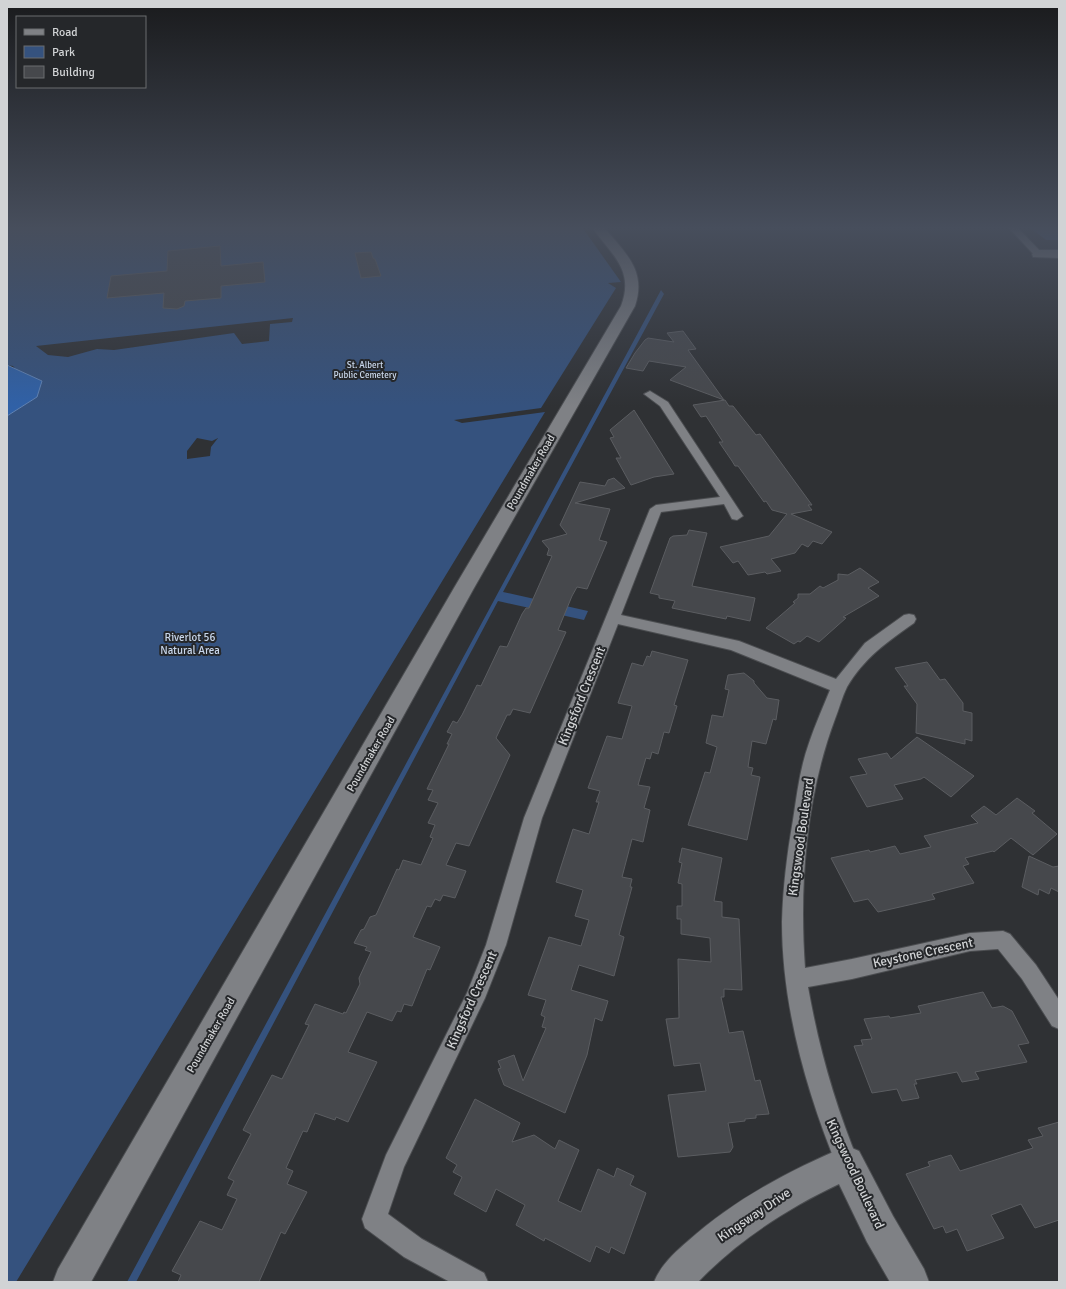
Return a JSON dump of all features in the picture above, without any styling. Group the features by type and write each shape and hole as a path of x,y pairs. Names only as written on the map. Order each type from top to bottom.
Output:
{"street":[{"name":"Poundmaker Road","path":"71,1282 464,588 628,306 633,287"},
{"path":"650,394 664,404 737,516"},
{"name":"Kingsford Crescent","path":"475,1282 413,1248 374,1220 394,1163 475,998 496,945 533,818 614,618 649,522 656,509 728,500"},
{"path":"614,618 734,645 838,687"},
{"name":"Kingswood Boulevard","path":"909,619 870,647 838,687 833,706 817,744 809,775 794,869 792,923 796,978 805,1031 828,1115 847,1163 880,1229 911,1282"},
{"name":"Keystone Crescent","path":"796,978 852,969 970,942 1003,940 1029,972 1059,1019"},
{"name":"Kingsway Drive","path":"672,1282 710,1245 746,1218 793,1189 847,1163"}],"green space":[{"name":"Riverlot 56 Natural Area","path":"7,287 616,288 541,408 454,420 462,423 545,412 16,1282 7,1282 7,416 37,397 13,366 7,365","holes":["293,318 292,322 270,324 269,341 242,344 234,333 114,350 97,349 68,357 48,355 36,346","197,438 212,441 218,438 211,447 210,456 187,459 187,451"]},
{"path":"661,290 664,294 503,592 588,611 584,620 498,601 136,1282 127,1282"}],"shaded area":[{"path":"7,365 42,381 37,397 7,416"}],"building":[{"path":"109,287 221,287 221,298 185,301 184,306 177,309 163,308 164,293 107,298"},
{"path":"683,331 696,349 688,350 724,400 670,380 686,367 649,361 643,371 626,368 635,353 648,338 674,342 667,333"},
{"path":"725,400 729,406 733,406 756,435 760,434 812,505 808,505 812,510 791,514 832,532 822,544 813,541 808,547 802,544 795,553 771,559 781,571 767,574 765,572 748,575 738,561 733,563 720,547 769,536 787,514 772,510 766,501 764,502 738,466 735,466 719,442 723,442 706,416 701,417 693,405"},
{"path":"634,410 674,474 654,477 631,485 616,458 621,458 610,438 614,437 610,430"},
{"path":"614,478 625,488 575,503 610,509 599,540 607,542 587,589 577,587 572,596 558,630 566,632 530,713 513,709 510,715 507,715 496,738 510,755 469,846 456,843 446,865 466,871 455,898 443,895 440,901 435,899 431,907 427,906 413,937 440,947 430,970 427,969 412,1006 404,1004 401,1012 397,1011 392,1021 367,1012 348,1052 377,1062 348,1122 336,1117 335,1120 315,1113 307,1132 303,1131 286,1168 293,1171 287,1184 307,1192 285,1234 281,1232 259,1282 178,1282 181,1275 172,1271 200,1221 222,1230 237,1199 227,1195 234,1181 228,1178 251,1134 243,1130 272,1075 282,1079 309,1025 305,1024 315,1004 343,1014 344,1012 346,1013 360,984 359,978 371,952 365,950 367,947 354,943 370,917 376,915 397,869 399,870 403,860 421,865 433,838 430,837 435,825 428,823 438,803 428,800 433,790 427,789 449,744 447,744 452,734 447,732 453,721 457,723 477,685 481,686 500,646 507,647 522,614 526,608 529,608 552,556 547,555 549,549 542,541 567,534 560,525 580,482 605,486 608,480"},
{"path":"689,530 707,533 692,586 755,598 750,621 727,616 726,619 672,608 675,601 659,598 659,595 650,593 670,538 673,536 687,535"},
{"path":"860,568 879,582 868,588 879,596 843,617 846,618 819,642 807,636 800,642 798,641 794,644 766,628 795,603 793,602 798,598 798,594 810,594 820,586 823,588 838,580 838,574 848,575"},
{"path":"652,651 688,660 674,705 677,706 669,733 664,732 658,754 652,752 650,759 646,758 638,785 650,787 644,808 650,810 643,842 632,839 622,877 632,879 630,887 632,887 619,935 624,937 614,976 579,965 571,990 608,1001 602,1021 595,1018 587,1055 565,1113 504,1085 498,1069 501,1068 498,1061 514,1055 523,1081 546,1028 542,1027 545,1017 541,1015 546,1000 528,995 549,937 581,946 589,920 575,916 583,890 556,882 573,829 589,834 599,802 596,802 600,791 588,788 607,736 622,739 632,706 618,703 632,663 643,666 647,656 650,657"},
{"path":"927,662 940,680 945,679 963,703 963,711 972,713 972,741 965,739 965,744 916,733 917,704 904,686 908,686 895,668"},
{"path":"744,673 754,681 754,683 767,698 779,700 776,720 773,719 766,744 752,741 748,767 753,768 751,775 760,777 747,840 688,825 705,772 710,773 717,747 706,743 712,715 723,717 729,690 725,689 728,675"},
{"path":"917,737 974,776 951,797 924,777 894,785 903,799 867,807 850,777 867,774 858,759 887,753 891,759"},
{"path":"1017,798 1035,811 1032,813 1057,834 1033,855 1011,838 994,852 965,858 969,864 963,866 974,883 932,894 935,899 878,912 868,899 854,902 831,858 869,850 870,852 895,846 900,854 931,847 924,836 978,823 971,816 984,806 996,815"},
{"path":"682,848 722,858 714,901 722,902 722,917 739,919 742,990 724,989 724,997 721,997 729,1033 743,1031 755,1081 760,1080 769,1114 756,1115 756,1118 728,1123 733,1147 730,1152 678,1157 668,1095 706,1091 700,1063 674,1066 666,1019 679,1018 678,959 711,962 710,938 681,934 681,919 677,919 677,906 682,906 682,884 678,883 682,863 679,862"},
{"path":"1029,856 1053,867 1059,866 1059,892 1051,888 1049,894 1039,889 1038,895 1022,887"},
{"path":"983,992 992,1008 1003,1006 1012,1011 1029,1043 1018,1045 1027,1062 975,1072 979,1079 962,1082 957,1072 915,1080 917,1084 914,1084 919,1098 902,1101 897,1089 872,1093 854,1046 863,1045 861,1040 872,1039 864,1019 889,1016 890,1018 921,1013 918,1006"},
{"path":"475,1099 520,1123 512,1142 534,1135 555,1149 559,1140 579,1150 558,1201 581,1212 598,1169 614,1177 617,1168 634,1176 630,1185 646,1193 624,1254 611,1247 609,1253 596,1246 590,1262 545,1238 544,1241 516,1225 525,1205 496,1189 486,1212 454,1194 462,1177 453,1172 457,1165 446,1158"},
{"path":"1059,1122 1059,1220 1035,1228 1021,1204 991,1215 1004,1238 967,1251 957,1229 946,1233 943,1226 934,1229 906,1174 930,1166 928,1162 951,1155 960,1171 1033,1148 1028,1140 1043,1136 1038,1128"}],"park label":[{"name":"St. Albert Public Cemetery","path":"365,370"}]}
